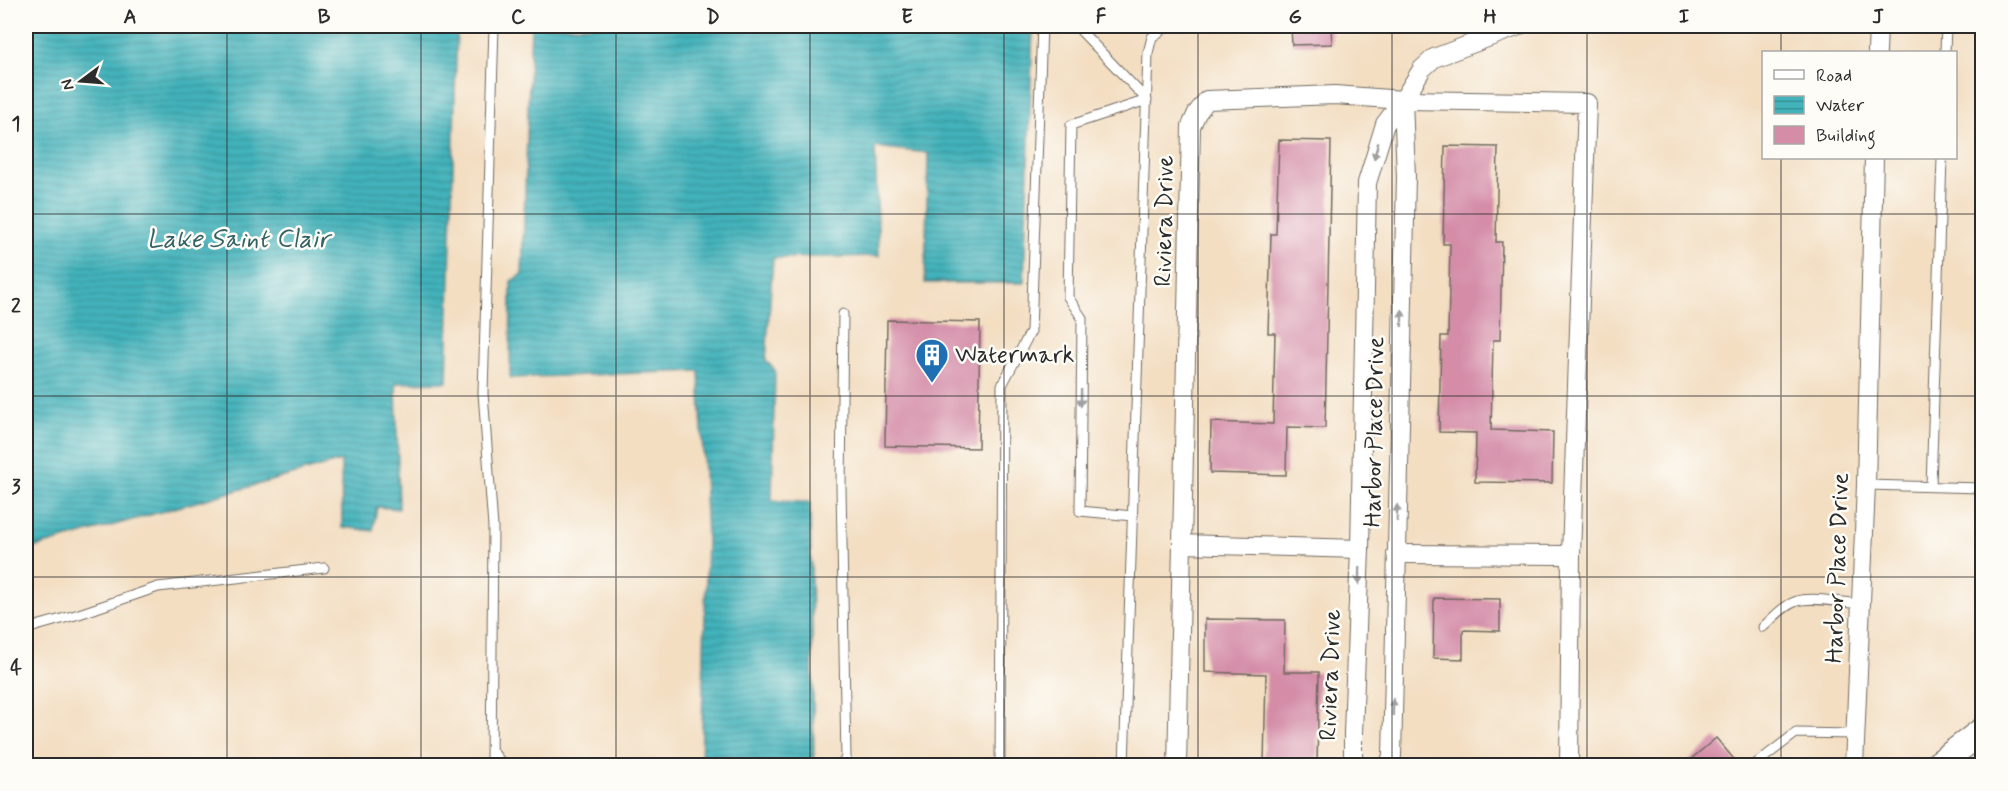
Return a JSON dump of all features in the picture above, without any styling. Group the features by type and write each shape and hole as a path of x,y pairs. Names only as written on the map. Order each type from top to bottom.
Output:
{"main road":[{"path":"1936,765 1979,736"}],"street":[{"path":"1402,100 1422,69 1434,58 1520,26"},
{"path":"1877,51 1878,26"},
{"name":"Riviera Drive","path":"1177,765 1191,126 1207,100 1335,95 1402,100 1587,103 1572,555 1569,765"},
{"name":"Riviera Drive","path":"1356,765 1353,758 1353,733 1360,549 1367,183 1385,124 1402,100"},
{"name":"Harbor Place Drive","path":"1389,765 1392,756 1406,177 1402,100"},
{"name":"Harbor Place Drive","path":"1854,765 1866,485 1874,159"},
{"path":"1182,544 1360,549"},
{"path":"1396,554 1572,555"}],"lane":[{"path":"491,765 493,527 483,393 494,26"},
{"path":"1000,765 1002,385 1031,331 1042,26"},
{"path":"1078,26 1147,100"},
{"path":"1124,765 1148,53 1152,37 1168,26"},
{"path":"1945,51 1946,26"},
{"path":"1133,516 1080,511 1082,318 1068,297 1071,125 1147,100"},
{"path":"1931,486 1942,159"},
{"path":"841,765 846,758 841,487 843,314"},
{"path":"1866,485 1983,488"},
{"path":"26,629 158,587 324,568"},
{"path":"1763,627 1781,610 1798,601 1824,600 1861,604"},
{"path":"1754,765 1796,733 1855,734"},
{"path":"492,751 504,765"}],"water":[{"name":"Lake Saint Clair","path":"26,26 457,26 447,382 396,383 399,509 377,507 373,531 342,527 341,461 26,550"},
{"path":"531,26 1033,26 1024,283 925,283 928,153 875,147 879,256 773,258 766,361 775,370 772,501 810,502 814,765 701,765 707,537 699,371 510,378 511,281 522,275"}],"building":[{"path":"1291,26 1331,26 1332,44 1292,45"},
{"path":"1279,140 1331,141 1325,428 1287,427 1286,475 1210,473 1211,422 1273,424 1275,333 1268,333 1271,234 1276,234"},
{"path":"1445,146 1498,147 1496,242 1502,242 1500,340 1493,340 1491,430 1553,432 1552,483 1475,482 1476,433 1439,432 1441,336 1448,336 1450,244 1443,244"},
{"name":"Watermark","path":"887,320 980,322 978,448 885,446"},
{"path":"1434,598 1500,599 1500,631 1463,630 1463,659 1433,658"},
{"path":"1205,619 1285,620 1284,672 1319,672 1317,765 1264,765 1266,674 1205,672"},
{"path":"1716,738 1739,765 1684,765"}],"place":[{"name":"Watermark","path":"932,384"}]}
